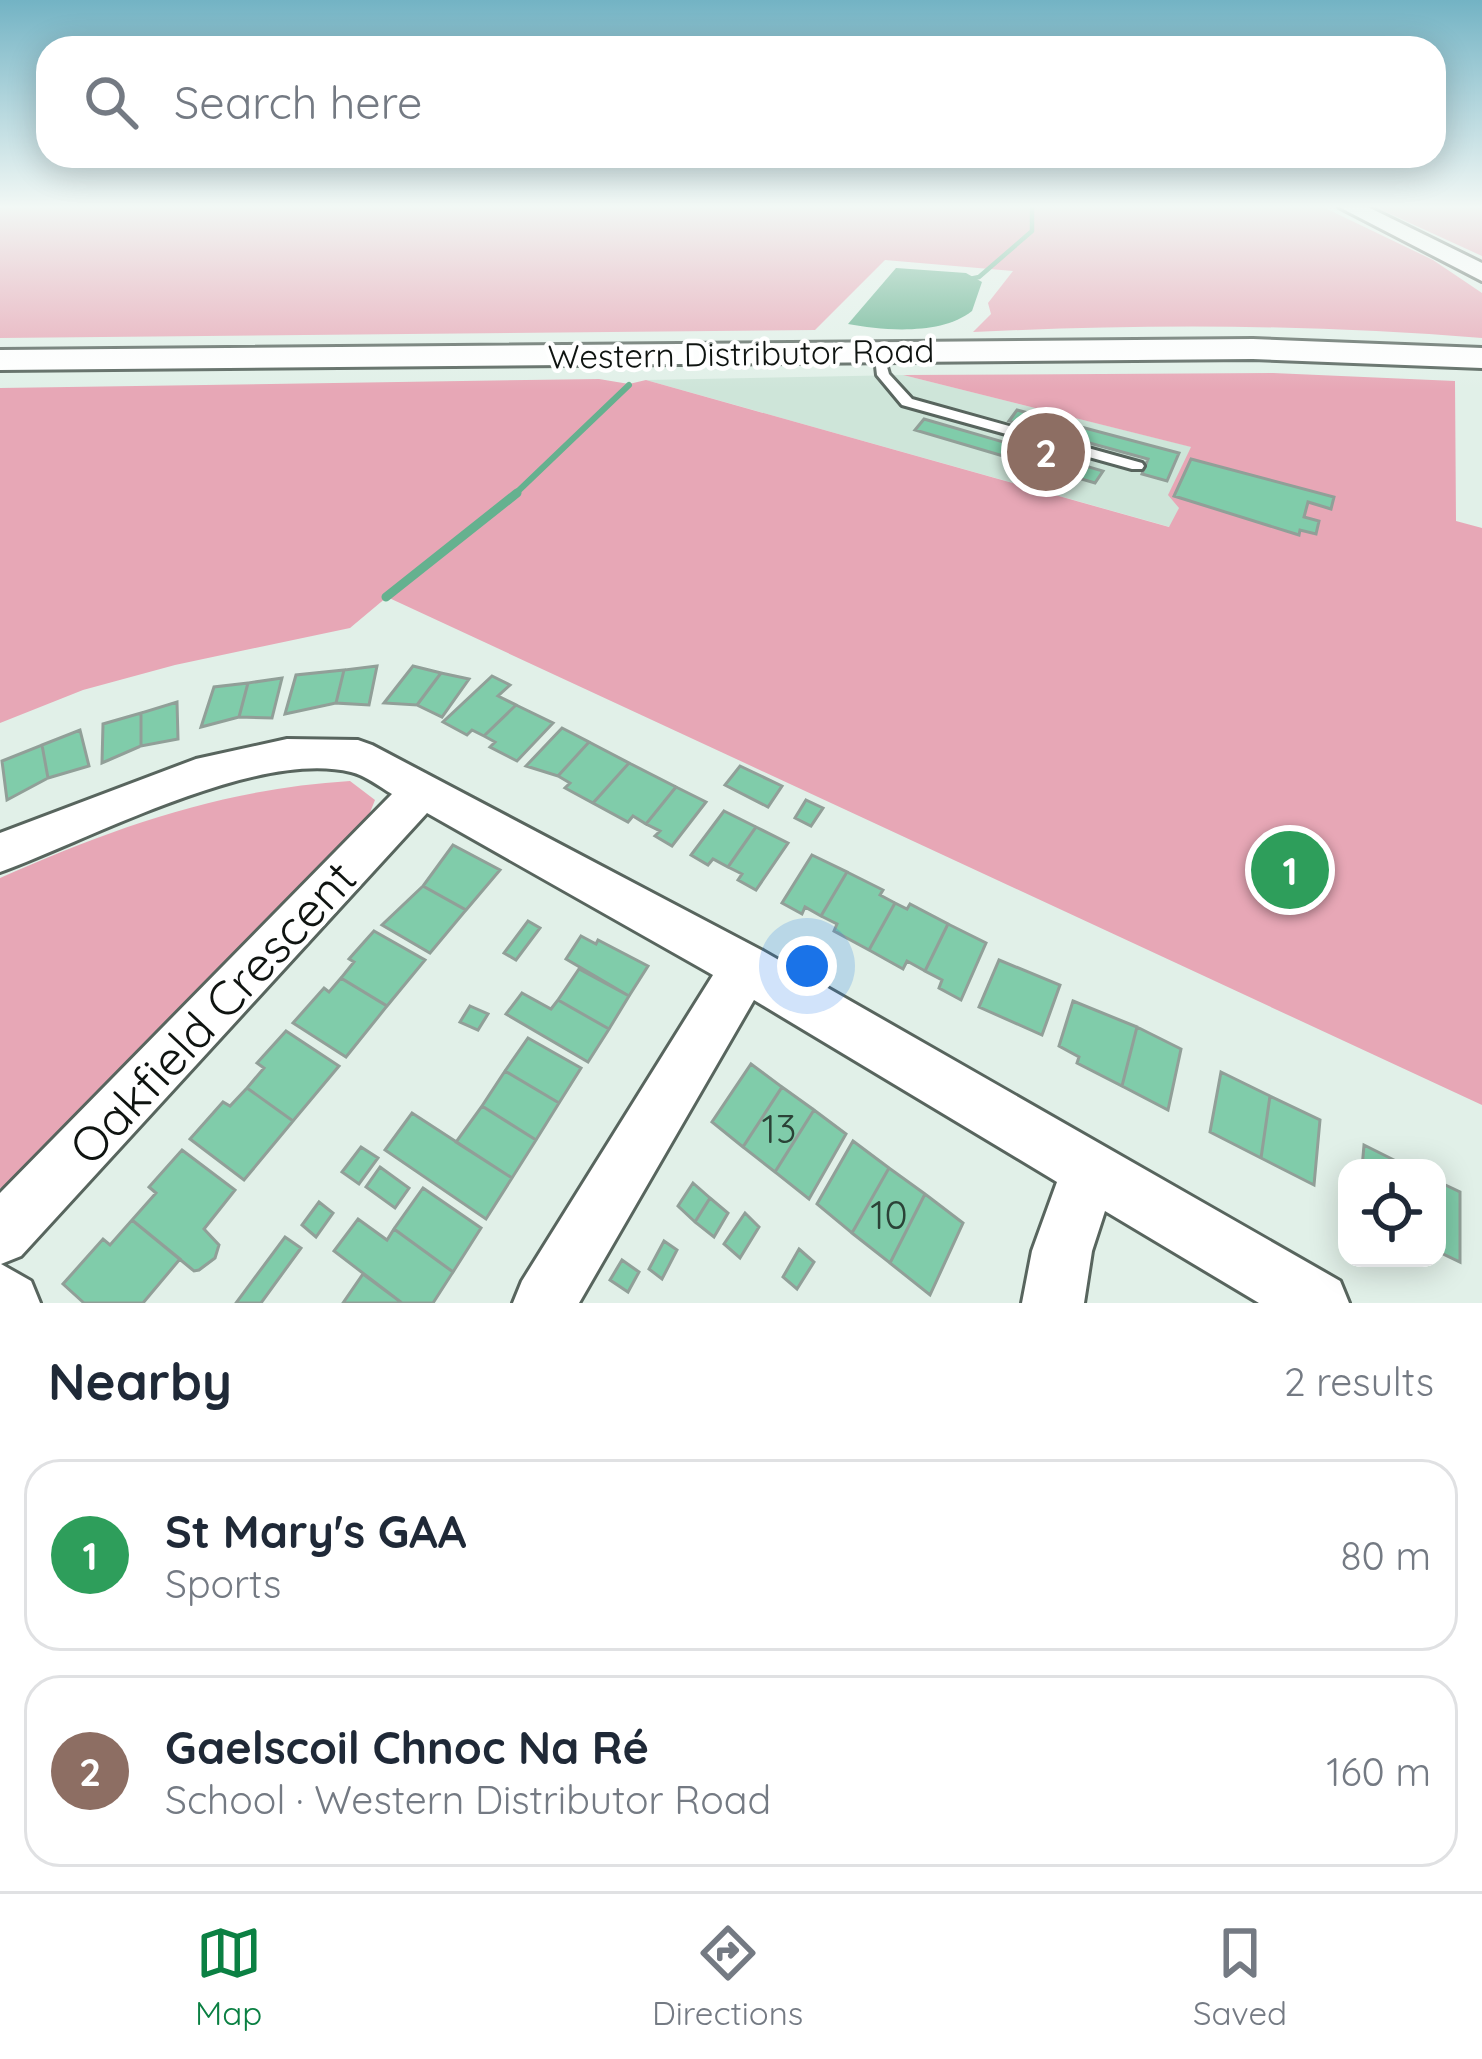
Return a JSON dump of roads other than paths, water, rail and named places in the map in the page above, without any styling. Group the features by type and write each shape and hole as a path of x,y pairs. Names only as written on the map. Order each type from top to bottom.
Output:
{"main road":[{"name":"Western Distributor Road","path":"0,360 1334,349 1482,358"}],"street":[{"path":"0,853 196,775 287,755 358,756 746,967 1318,1303"},
{"name":"Oakfield Crescent","path":"0,1235 423,789"},
{"path":"544,1303 746,967"},
{"path":"1053,1303 1062,1251 1090,1170"},
{"path":"0,1295 9,1303"}],"lane":[{"path":"878,352 884,375 907,402 1137,466"}],"waterway":[{"path":"965,280 990,268"},
{"path":"513,496 629,385"},
{"path":"386,597 517,493"}],"place":[{"name":"Gaelscoil Chnoc Na Ré","path":"1046,452"},
{"name":"St Mary's GAA","path":"1290,870"}]}
